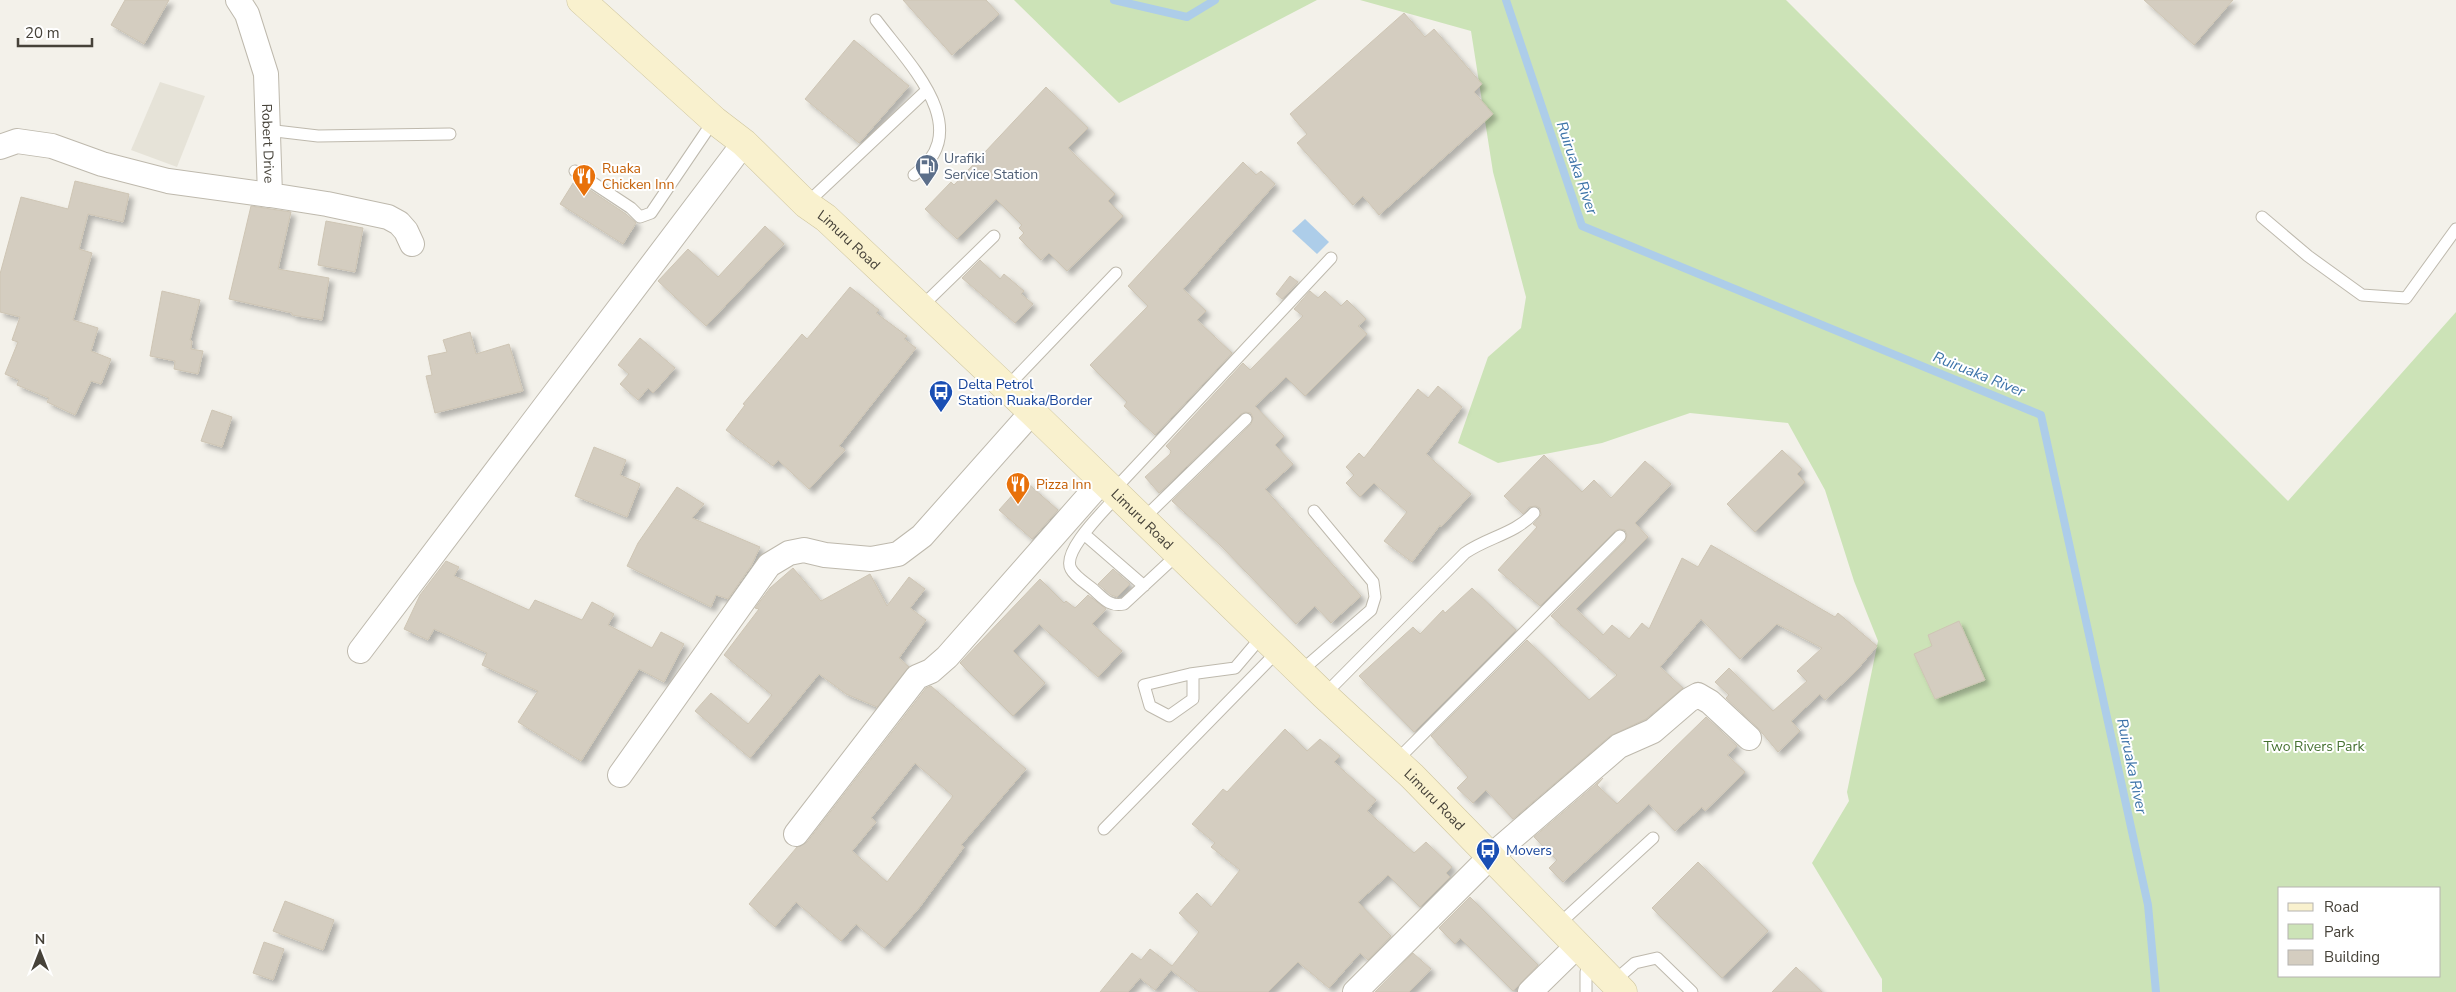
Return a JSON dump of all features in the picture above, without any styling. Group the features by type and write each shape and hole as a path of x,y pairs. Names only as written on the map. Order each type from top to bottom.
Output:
{"main road":[{"name":"Limuru Road","path":"581,0 714,120 744,143 806,204 826,218 1032,412 1141,520 1324,694 1397,760 1618,987"}],"street":[{"name":"Robert Drive","path":"238,0 247,14 266,74 270,195 328,204 388,217 399,223 406,231 412,244"},
{"path":"0,147 17,141 52,146 102,164 168,181 270,195"},
{"path":"360,651 744,143"},
{"path":"620,775 769,565 789,553 804,550 825,556 871,560 898,554 922,536 1032,412"},
{"path":"796,834 917,677 931,671 947,657 1111,489"},
{"path":"1355,992 1491,856 1619,746 1652,731 1689,700 1698,695 1710,702 1749,738"},
{"path":"1530,992 1585,952"}],"lane":[{"path":"876,20 927,90 936,107 941,137 934,157 926,167 914,175"},
{"path":"806,204 927,90"},
{"path":"575,171 631,208 640,217 651,213 714,120"},
{"path":"267,130 318,136 393,133 450,134"},
{"path":"2262,217 2308,256 2362,295 2406,298 2456,229"},
{"path":"920,308 994,236"},
{"path":"1178,554 1124,604 1108,603 1070,566 1071,555 1076,543 1084,534 1111,489 1332,258"},
{"path":"1006,388 1116,273"},
{"path":"1141,520 1246,419"},
{"path":"1301,672 1370,610 1375,597 1373,582 1314,511"},
{"path":"1324,694 1465,553 1479,543 1518,527 1534,513"},
{"path":"1084,534 1144,586"},
{"path":"1397,760 1620,536"},
{"path":"1193,674 1193,699 1169,716 1150,706 1144,685 1193,674 1235,668 1271,643"},
{"path":"1104,829 1271,643"},
{"path":"1558,924 1652,838"},
{"path":"1585,952 1586,992"},
{"path":"1618,987 1636,963 1658,958 1692,992"}],"shaded area":[{"path":"160,82 205,96 177,167 131,150"}],"green space":[{"path":"1014,0 1317,0 1119,103"},
{"name":"Two Rivers Park","path":"1360,0 1786,0 2288,501 2456,312 2456,992 1882,992 1882,979 1812,863 1849,801 1847,792 1878,641 1854,581 1825,490 1788,423 1690,413 1602,443 1498,463 1458,443 1488,357 1521,328 1526,297 1493,172 1471,31"}],"water":[{"path":"1305,219 1329,242 1317,254 1292,231"}],"building":[{"path":"125,0 169,0 144,44 111,25"},
{"path":"903,0 986,0 999,14 952,55"},
{"path":"2144,0 2233,0 2194,45"},
{"path":"1404,13 1425,37 1434,29 1482,84 1474,92 1493,114 1379,215 1363,196 1353,205 1297,143 1307,134 1290,114"},
{"path":"854,40 909,86 859,143 805,99"},
{"path":"1046,87 1088,128 1068,148 1115,194 1108,201 1123,216 1067,271 1049,253 1041,260 1019,238 1024,233 1019,228 1022,225 996,199 957,239 925,209 951,182 954,185"},
{"path":"1243,162 1256,175 1261,171 1275,184 1183,289 1206,311 1197,320 1232,353 1155,435 1124,406 1127,402 1090,365 1148,306 1128,286"},
{"path":"575,180 626,214 636,223 623,244 560,204"},
{"path":"75,181 129,194 123,222 88,214 79,249 92,253 73,320 98,328 91,351 111,359 101,384 91,381 75,415 47,402 49,398 17,385 19,380 5,374 18,342 12,340 20,317 0,312 0,274 21,197 68,209"},
{"path":"251,206 291,212 278,269 329,278 322,320 292,315 292,313 229,299"},
{"path":"326,221 363,228 355,272 318,265"},
{"path":"765,226 784,244 706,326 658,281 688,249 718,277"},
{"path":"980,260 1000,279 1004,274 1024,291 1021,294 1033,304 1015,323 962,278"},
{"path":"1290,276 1298,282 1282,299 1276,294"},
{"path":"850,287 879,310 876,313 907,336 904,339 916,348 839,446 845,450 809,489 778,460 773,466 726,430 745,405 743,404 802,334 807,339"},
{"path":"162,291 200,300 190,340 192,341 191,349 203,351 198,374 174,369 175,361 150,356"},
{"path":"1310,291 1318,298 1325,291 1341,306 1347,300 1366,319 1358,326 1367,334 1305,396 1286,377 1255,406 1284,436 1275,445 1293,464 1265,489 1361,596 1331,623 1315,606 1296,624 1220,545 1172,501 1251,424 1253,418 1251,413 1245,412 1241,414 1159,493 1145,477 1170,454 1171,451 1166,446 1243,363 1250,370 1303,316 1294,309"},
{"path":"470,332 476,354 509,344 523,391 435,413 426,376 432,375 428,356 447,352 443,340"},
{"path":"640,338 675,368 653,393 648,388 638,400 620,384 629,374 618,365"},
{"path":"1438,386 1462,407 1426,454 1471,494 1441,527 1440,525 1412,562 1384,541 1407,512 1374,483 1360,497 1346,483 1354,475 1346,467 1359,453 1364,458 1418,389 1428,398"},
{"path":"212,410 232,417 222,447 201,441"},
{"path":"594,447 626,460 620,475 640,484 627,517 575,496"},
{"path":"1782,450 1802,469 1797,474 1805,482 1755,532 1727,504"},
{"path":"1544,455 1582,492 1594,480 1611,498 1645,461 1671,484 1635,523 1648,537 1576,609 1603,635 1612,625 1629,639 1642,623 1649,629 1682,558 1698,567 1711,545 1835,617 1838,613 1877,646 1856,671 1825,700 1820,694 1791,721 1800,731 1778,752 1758,728 1726,698 1729,695 1715,682 1729,668 1773,711 1807,681 1797,671 1822,648 1777,624 1740,659 1701,619 1660,667 1683,688 1646,719 1610,736 1513,819 1486,790 1473,803 1457,788 1468,777 1431,736 1527,640 1589,700 1617,675 1551,616 1625,541 1627,535 1625,530 1619,529 1615,531 1540,606 1498,570 1537,527 1533,524 1541,515 1540,508 1536,506 1529,507 1523,514 1504,496"},
{"path":"1025,481 1058,510 1032,539 999,510"},
{"path":"677,487 704,504 692,518 760,547 751,566 728,599 716,595 711,607 627,566 638,543"},
{"path":"446,561 459,567 454,576 529,610 535,600 582,620 592,602 614,614 608,625 652,648 661,632 684,644 664,682 639,669 581,761 518,722 538,691 482,665 487,653 434,629 428,640 404,629 420,595"},
{"path":"793,568 821,601 870,574 887,606 909,577 925,589 910,608 926,620 899,658 909,667 877,707 846,694 819,674 750,758 695,711 711,693 748,724 772,695 724,655 759,609 755,608 770,588"},
{"path":"1113,569 1130,584 1117,597 1111,595 1098,584"},
{"path":"1040,579 1064,603 1066,601 1075,608 1088,595 1106,609 1092,624 1122,651 1098,677 1039,624 1013,651 1045,683 1013,716 960,663"},
{"path":"1472,588 1516,630 1414,732 1359,676 1413,627 1420,634 1443,610 1445,613"},
{"path":"1959,621 1985,680 1935,699 1914,654 1932,646 1928,635"},
{"path":"931,686 1026,769 961,845 964,847 919,908 884,948 856,924 841,941 796,902 775,927 749,904 797,847 807,842 926,688","holes":["915,763 953,796 887,882 852,851 876,822 871,818"]},
{"path":"1706,717 1737,746 1727,755 1745,772 1705,811 1702,807 1675,831 1649,804 1563,882 1549,868 1557,860 1534,837 1603,778 1597,785 1617,804"},
{"path":"1285,729 1307,751 1320,739 1340,756 1334,762 1376,800 1367,811 1414,853 1426,842 1452,867 1446,873 1450,877 1420,907 1388,875 1358,902 1391,936 1368,960 1360,953 1329,988 1298,962 1268,992 1199,992 1171,970 1155,990 1140,978 1128,992 1100,992 1132,953 1141,960 1150,949 1172,966 1199,932 1179,913 1197,893 1211,907 1240,870 1211,847 1215,843 1192,824 1223,789 1227,792"},
{"path":"1698,862 1768,931 1722,978 1652,908"},
{"path":"1470,897 1538,965 1513,991 1460,938 1455,944 1439,928"},
{"path":"285,901 334,920 323,950 273,931"},
{"path":"264,942 284,949 273,980 253,973"},
{"path":"1413,953 1431,969 1409,992 1375,992"},
{"path":"1796,967 1822,992 1772,992"}],"waterway":[{"name":"Ruiruaka River","path":"1114,0 1187,17 1215,0"},
{"name":"Ruiruaka River","path":"1506,0 1582,226 2041,415 2148,905 2156,992"}],"place":[{"name":"Urafiki Service Station","path":"927,187"},
{"name":"Ruaka Chicken Inn","path":"584,197"},
{"name":"Delta Petrol Station Ruaka/Border","path":"941,413"},
{"name":"Pizza Inn","path":"1018,505"},
{"name":"Movers","path":"1488,871"}]}
